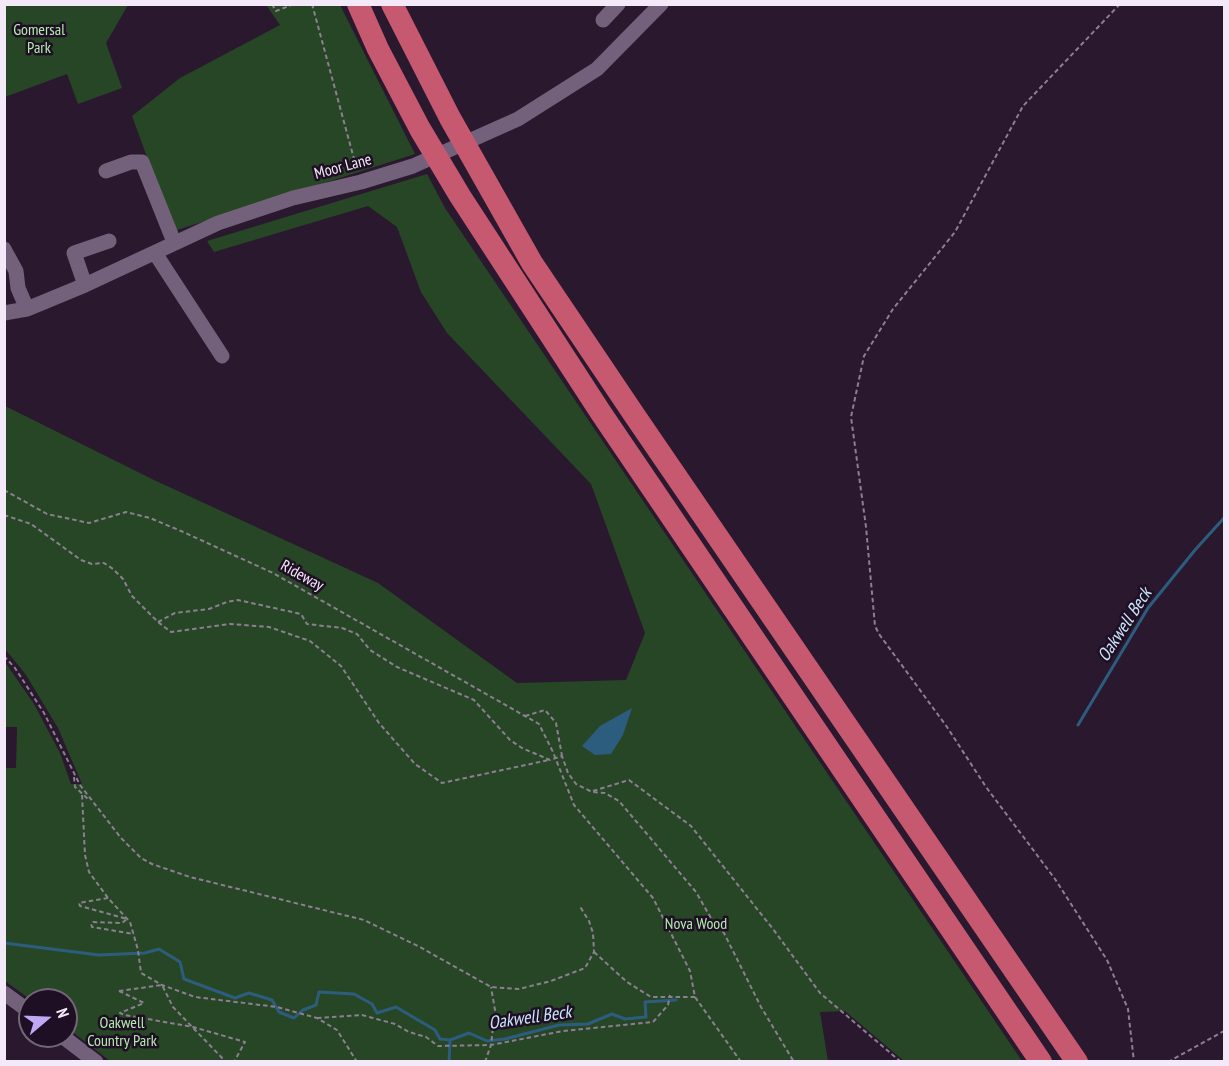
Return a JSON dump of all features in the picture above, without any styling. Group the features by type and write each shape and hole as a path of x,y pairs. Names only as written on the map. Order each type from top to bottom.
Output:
{"highway":[{"path":"358,4 378,49 420,129 460,196 608,422 1041,1062"},
{"path":"392,4 450,118 532,263 1077,1062"}],"street":[{"path":"603,20 618,4"},
{"name":"Moor Lane","path":"4,314 27,309 86,285 218,223 293,198 361,182 413,166 518,119 597,69 661,4"},
{"path":"106,171 131,162 142,162 174,242"},
{"path":"86,285 74,253 109,241"},
{"path":"4,249 16,271 11,284 27,309"},
{"path":"155,253 222,356"},
{"path":"4,993 18,1003"},
{"path":"78,1048 96,1062"}],"path":[{"path":"272,4 276,11 294,4"},
{"path":"312,4 361,182"},
{"path":"1120,4 1023,106 955,232 893,309 864,356 851,417 866,527 875,626 947,727 986,787 1055,879 1107,960 1128,1009 1134,1062"},
{"name":"Rideway","path":"4,490 47,514 89,523 126,512 150,518 171,527 273,573 539,724 556,758 573,805 653,898 690,971 695,997"},
{"path":"4,514 31,524 81,560 92,564 104,563 113,569 123,579 132,596 171,632 230,624 269,627 310,641 342,666 380,723 415,764 442,783 562,756"},
{"path":"158,622 175,613 209,609 238,600 301,614 307,624 342,628 357,634 370,651 397,667 474,700 510,740 550,760"},
{"path":"4,656 15,668 44,713 74,774 91,800 121,838 141,858 152,864 190,877 364,920 418,946 491,987 519,989 551,981 585,968 594,952 593,933 579,905"},
{"path":"525,716 545,710 556,723 562,756 568,773 576,784 592,792 605,793 619,801 696,892 712,920 724,933 761,1007 794,1062"},
{"path":"74,774 75,787 91,800"},
{"path":"592,792 629,780 691,826 773,929 820,993 901,1062"},
{"path":"82,795 85,855 89,872 130,922 138,950 141,973 162,985 195,996 272,1006 317,1018 362,1015 395,1024 409,1032 426,1037 438,1046 491,1045 563,1031 653,1022 668,1005 669,995"},
{"path":"108,898 79,903 80,906 127,919"},
{"path":"127,919 122,922 93,922 91,924 92,927 134,934"},
{"path":"594,952 627,982 651,997 669,995 695,997 741,1062"},
{"path":"162,985 119,991 144,1003 120,1013 193,1027 245,1042 234,1062"},
{"path":"162,985 173,1007 226,1062"},
{"path":"484,1062 491,1045 495,1010 491,987"},
{"path":"317,1018 337,1030 357,1062"},
{"path":"1168,1062 1224,1031"}],"green space":[{"name":"Gomersal Park","path":"4,5 128,5 106,43 122,88 78,104 67,74 5,97"},
{"path":"266,5 340,5 415,154 174,231 132,116 180,78 280,25"},
{"path":"427,174 445,208 1022,1061 904,1061 845,1011 820,1012 828,1061 110,1061 78,1036 78,988 18,988 18,990 5,981 5,768 16,768 17,727 5,727 5,662 34,704 60,753 71,784 82,784 58,728 26,675 5,649 5,406 154,480 378,583 517,683 626,680 645,633 591,484 447,333 421,292 397,227 368,206 214,252 207,241"}],"water":[{"path":"632,708 623,735 611,754 595,755 582,746 600,726"}],"waterway":[{"name":"Oakwell Beck","path":"1078,725 1148,608 1224,518"},
{"name":"Oakwell Beck","path":"4,943 99,955 145,953 159,949 180,962 184,979 235,998 249,993 272,1000 279,1012 294,1018 303,1010 316,1005 319,992 354,994 372,1004 377,1013 396,1007 435,1030 440,1039 450,1040 469,1033 487,1041 505,1039 559,1025 588,1024 612,1014 625,1019 646,1017 645,1002 676,1000"},
{"path":"449,1062 450,1040"}],"park label":[{"name":"Nova Wood","path":"696,924"},
{"name":"Oakwell Country Park","path":"122,1032"}]}
